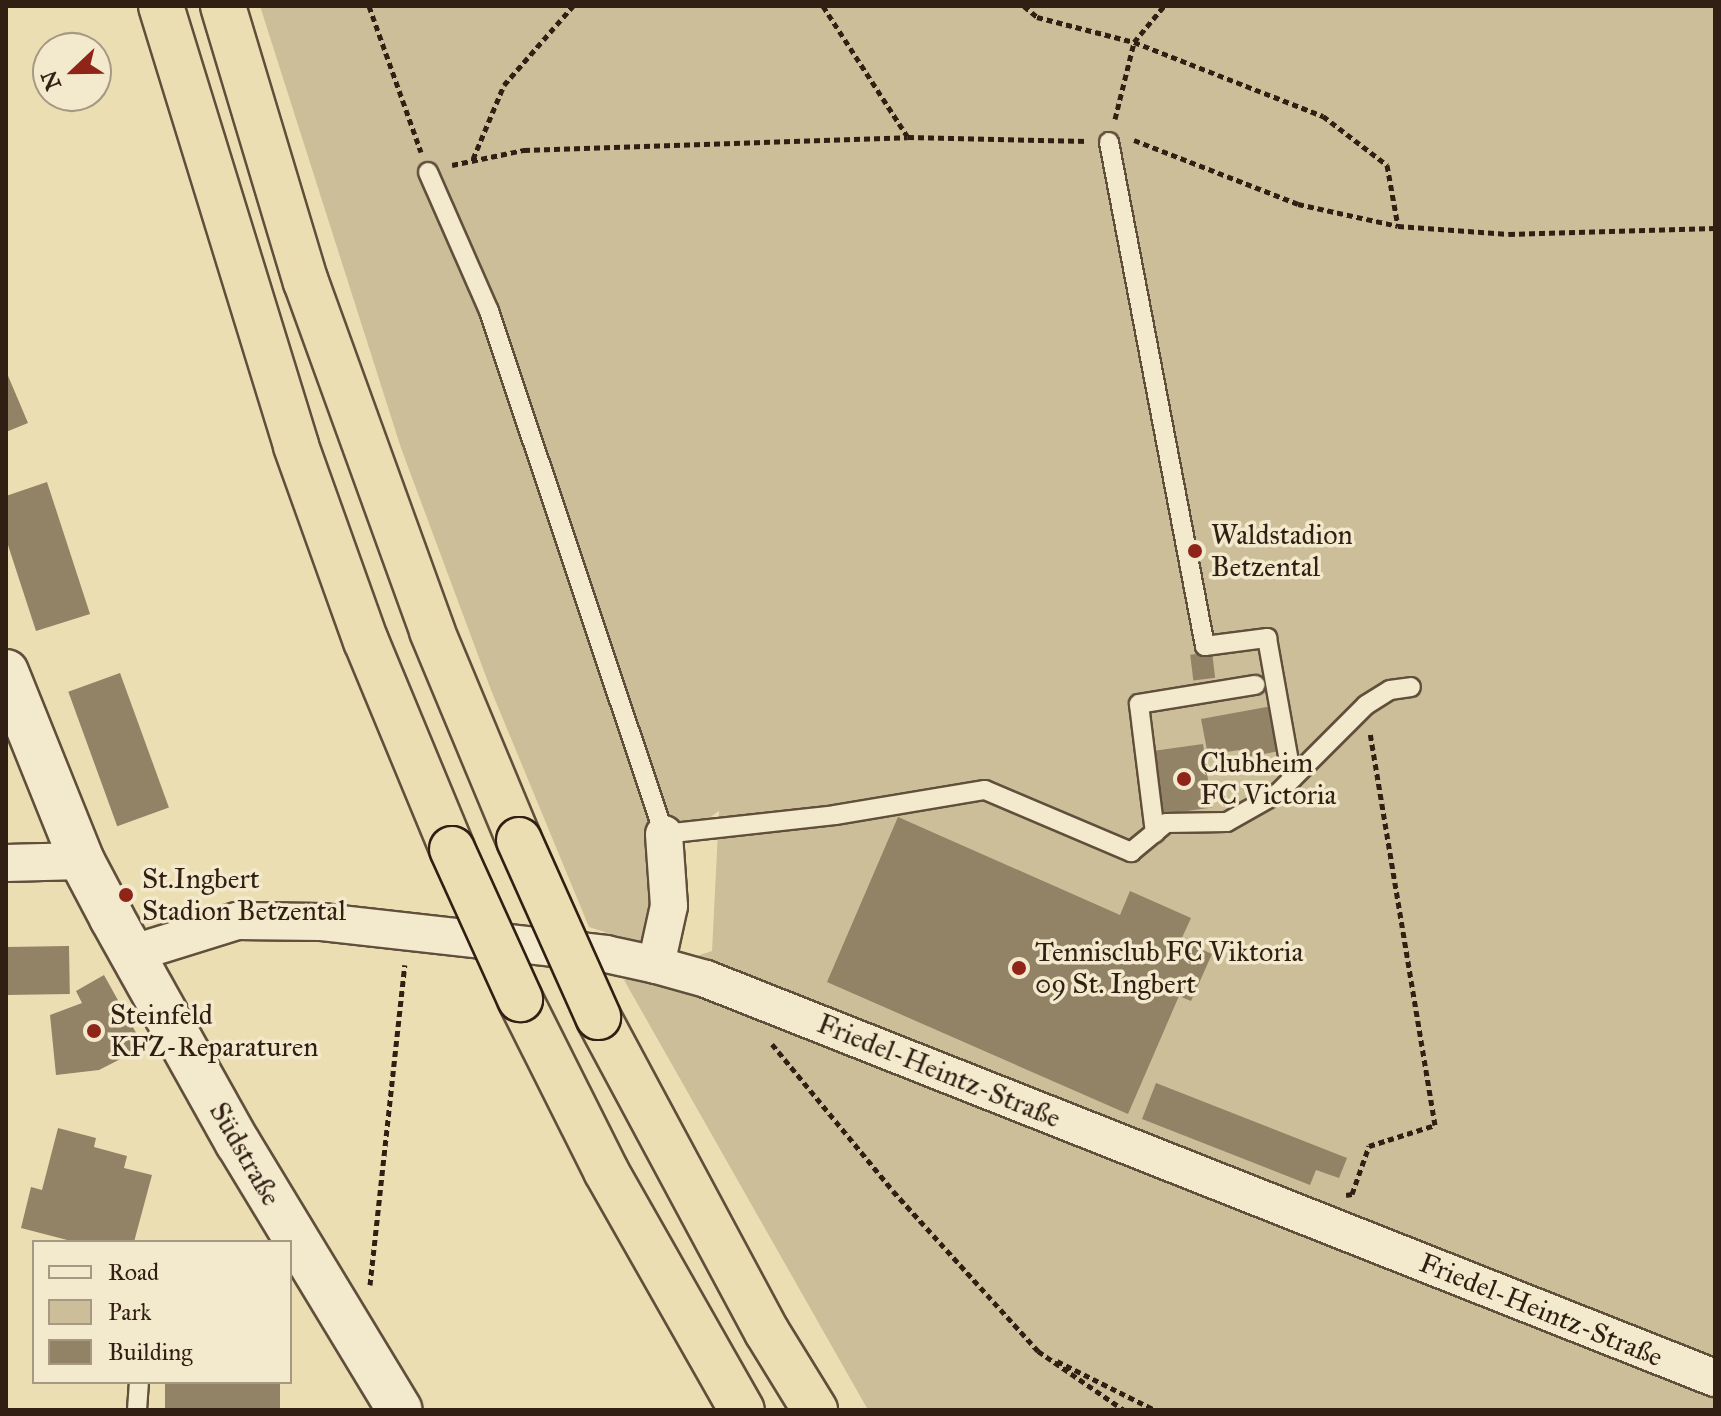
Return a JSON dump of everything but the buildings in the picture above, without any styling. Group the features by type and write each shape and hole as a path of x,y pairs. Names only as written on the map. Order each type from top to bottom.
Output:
{"highway":[{"path":"161,6 296,446 366,641 452,849 520,999 606,1171 742,1410"},
{"path":"223,6 330,352 432,631 519,840 598,1017 767,1332 815,1410"}],"street":[{"name":"Südstraße","path":"6,672 82,861 131,954 347,1328 400,1410"},
{"path":"656,965 669,906 664,834"},
{"path":"6,863 82,861"},
{"name":"Friedel-Heintz-Straße","path":"131,954 237,921 322,922 408,935 606,954 656,965 706,979 1715,1378"}],"lane":[{"path":"1109,142 1205,646 1267,638 1292,779"},
{"path":"428,172 489,311 664,834 835,815 985,790 1131,852 1166,823 1227,822 1292,779 1366,705 1390,690 1411,687"},
{"path":"1155,833 1139,704 1255,685"},
{"path":"137,1410 139,1384"}],"path":[{"path":"369,6 428,172 473,159 524,150 908,137 1109,142 1139,139 1298,204 1398,226 1509,234 1715,228"},
{"path":"473,159 504,85 573,6"},
{"path":"823,6 908,137"},
{"path":"1024,6 1037,17 1134,42 1323,116 1387,165 1398,226"},
{"path":"1109,142 1134,42 1164,6"},
{"path":"1321,1223 1336,1195 1352,1194 1369,1146 1435,1125 1366,705"},
{"path":"369,1292 408,935"},
{"path":"760,1032 793,1065 893,1191 1038,1351 1124,1410"},
{"path":"1038,1351 1155,1410"}],"green space":[{"path":"260,6 1715,6 1715,1410 868,1410 624,980 712,951 719,811 651,859 664,951 589,927 491,690 401,448"}],"place":[{"name":"Waldstadion Betzental","path":"1195,551"},
{"name":"Clubheim FC Victoria","path":"1184,779"},
{"name":"St.Ingbert Stadion Betzental","path":"126,895"},
{"name":"Tennisclub FC Viktoria 09 St. Ingbert","path":"1019,968"},
{"name":"Steinfeld KFZ-Reparaturen","path":"94,1031"}]}
